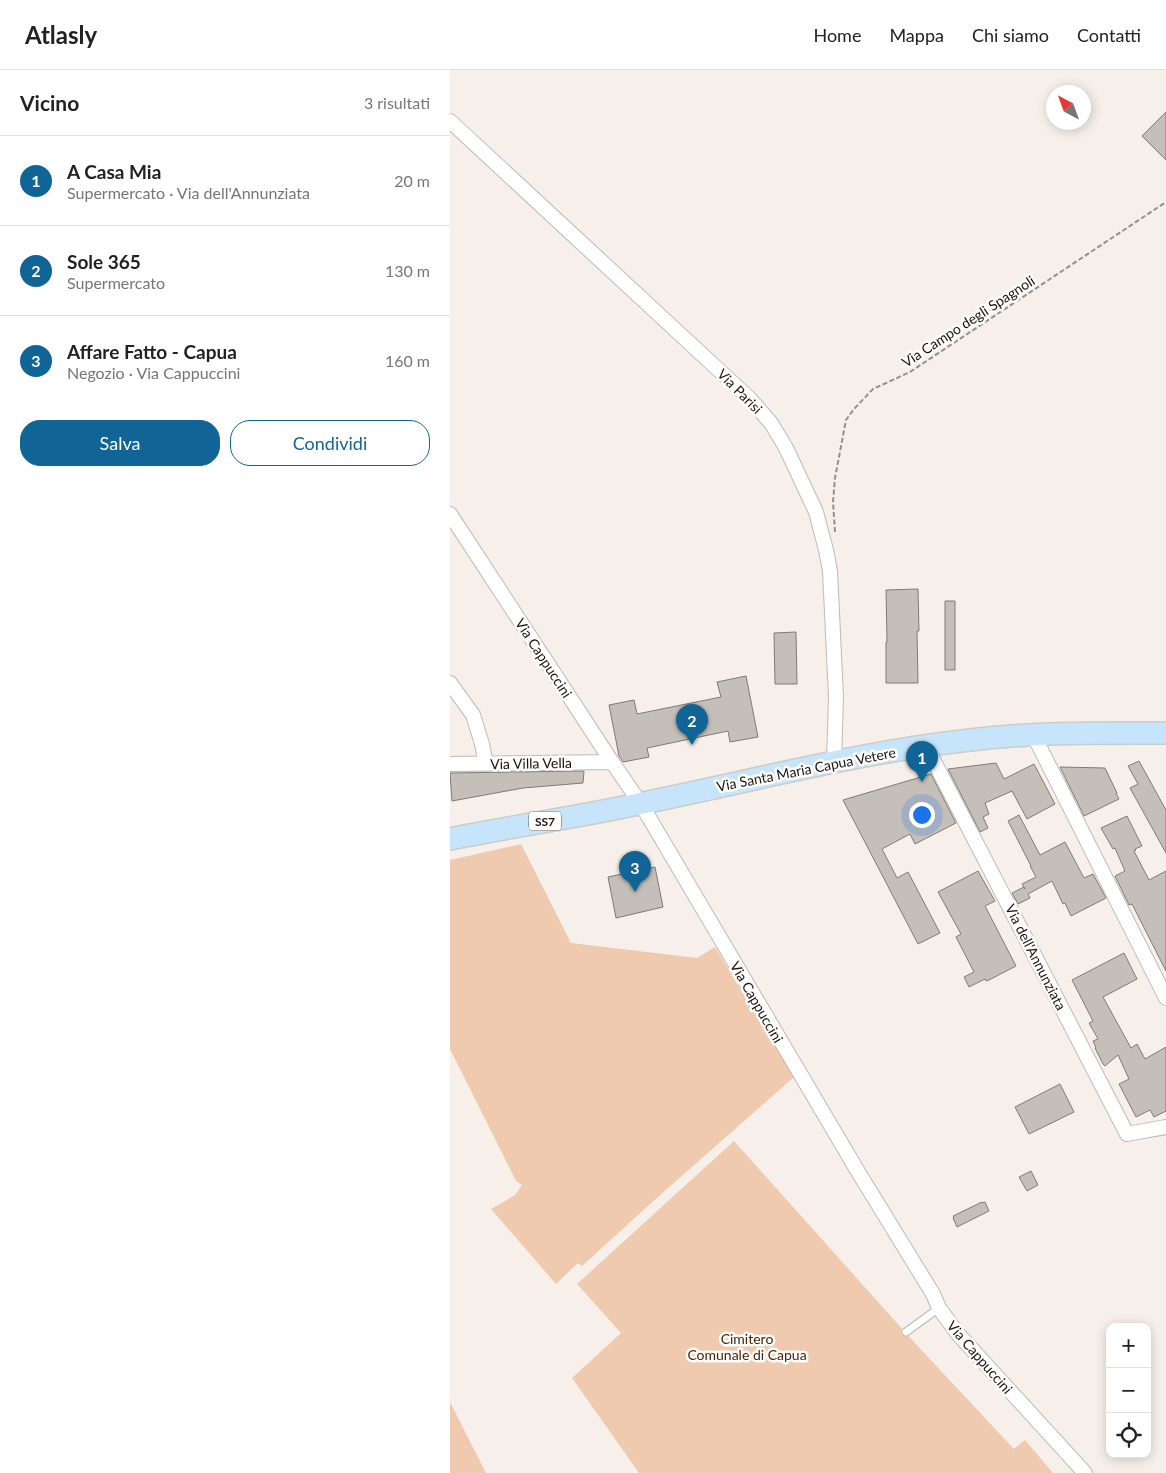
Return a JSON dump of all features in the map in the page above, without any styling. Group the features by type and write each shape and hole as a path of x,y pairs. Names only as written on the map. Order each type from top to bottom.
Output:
{"main road":[{"name":"Via Santa Maria Capua Vetere","path":"450,839 641,804 834,762 926,746 1033,734 1166,733"}],"street":[{"name":"Via Parisi","path":"450,121 750,399 771,423 786,448 816,512 830,571 836,697 834,762"},
{"name":"Via Cappuccini","path":"450,514 641,804 847,1153 933,1294 939,1308 958,1334 1084,1473"},
{"path":"450,683 473,714 486,764"},
{"path":"1033,734 1166,998"},
{"name":"Via dell'Annunziata","path":"926,746 1127,1134 1166,1127"},
{"name":"Via Villa Vella","path":"450,764 612,762"}],"lane":[{"path":"906,1332 939,1308"}],"path":[{"name":"Via Campo degli Spagnoli","path":"826,550 836,530 833,502 835,478 846,420 873,389 910,372 1166,202"}],"green space":[{"path":"521,844 571,943 697,958 715,947 794,1077 582,1266 578,1263 556,1284 491,1209 515,1195 522,1185 516,1181 450,1049 450,860"},
{"name":"Cimitero Comunale di Capua","path":"734,1141 913,1341 1014,1449 1025,1440 1053,1473 639,1473 572,1378 621,1333 577,1284"},
{"path":"450,1402 486,1473 450,1473"}],"building":[{"path":"1166,112 1166,160 1142,136"},
{"path":"918,589 918,683 886,683 886,590"},
{"path":"945,601 955,601 955,670 945,670"},
{"path":"796,632 797,684 775,684 774,633"},
{"path":"746,676 758,737 730,742 728,731 647,748 649,757 623,762 619,756 609,705 634,700 637,714 721,697 717,682"},
{"path":"1139,761 1166,810 1166,853 1130,788 1138,784 1128,766"},
{"path":"996,763 1004,779 1034,764 1055,804 1027,819 1012,791 985,803 989,814 983,817 988,828 980,832 948,769"},
{"path":"1060,767 1105,768 1119,799 1084,816"},
{"path":"584,771 583,783 523,788 452,801 450,773"},
{"path":"931,774 956,823 915,844 910,834 882,849 897,878 908,872 940,933 918,944 843,800"},
{"path":"1019,815 1040,855 1065,842 1084,878 1093,874 1106,898 1071,916 1052,881 1028,894 1030,898 1018,904 1012,893 1024,887 1022,884 1036,877 1008,821"},
{"path":"1127,816 1142,846 1134,851 1149,880 1166,871 1166,971 1132,904 1129,905 1115,876 1125,871 1115,848 1113,849 1101,828"},
{"path":"655,867 663,907 616,918 608,877"},
{"path":"978,871 995,901 985,906 1016,966 989,980 986,981 985,979 969,987 964,977 974,972 956,937 961,934 938,892"},
{"path":"1124,953 1137,979 1103,997 1131,1048 1137,1044 1145,1059 1166,1047 1166,1111 1154,1117 1150,1110 1136,1117 1119,1084 1129,1079 1118,1055 1105,1066 1103,1064 1093,1041 1098,1039 1089,1023 1093,1021 1072,980"},
{"path":"1060,1084 1074,1112 1029,1134 1015,1107"},
{"path":"1031,1171 1038,1185 1027,1191 1019,1177"},
{"path":"985,1202 989,1211 957,1227 953,1216"}],"place":[{"name":"Sole 365","path":"692,745"},
{"name":"A Casa Mia","path":"922,782"},
{"name":"Affare Fatto - Capua","path":"635,892"}]}
